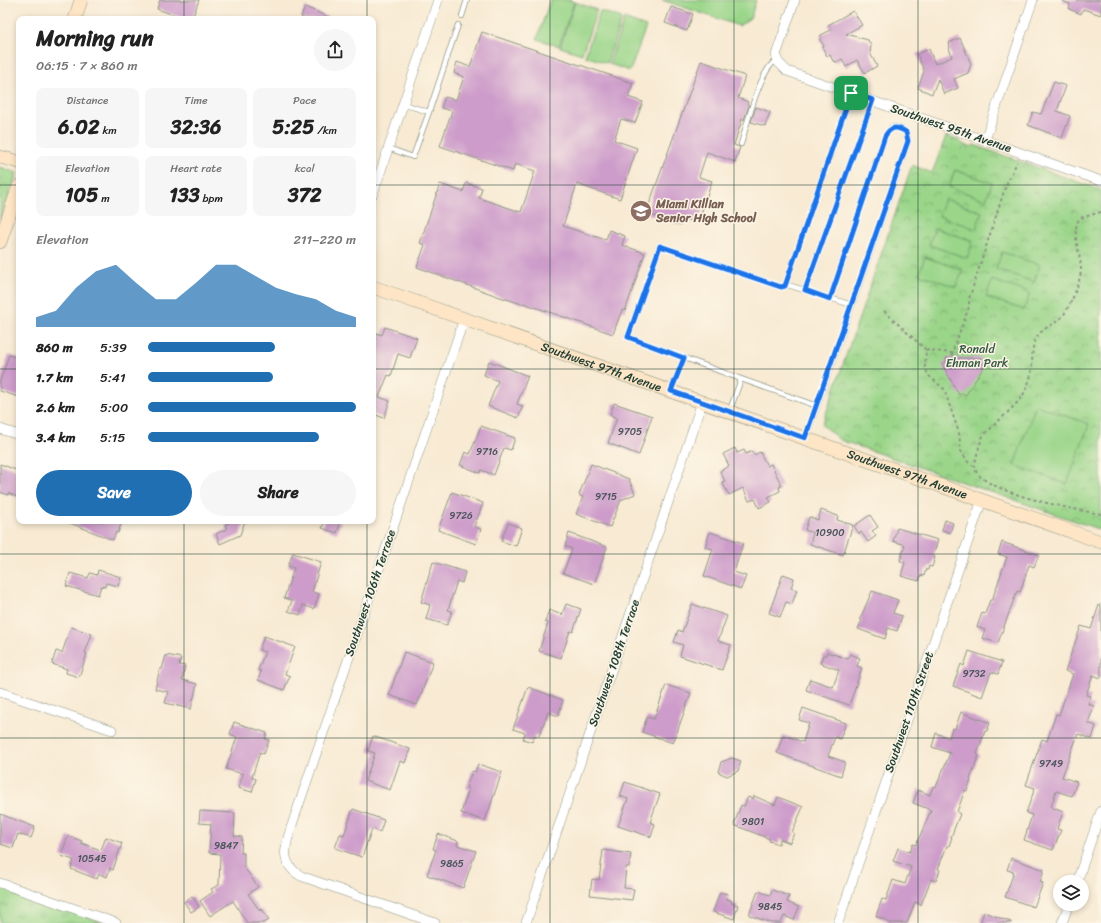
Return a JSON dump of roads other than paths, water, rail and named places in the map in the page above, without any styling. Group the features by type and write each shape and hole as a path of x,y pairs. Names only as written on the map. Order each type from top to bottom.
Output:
{"street":[{"path":"76,16 81,0"},
{"path":"376,185 438,0"},
{"path":"778,62 777,51 795,0"},
{"path":"985,140 1033,0"},
{"name":"Southwest 95th Avenue","path":"778,62 787,71 1101,181"},
{"path":"0,157 16,161"},
{"path":"0,242 16,195"},
{"name":"Southwest 97th Avenue","path":"376,288 1101,542"},
{"name":"Southwest 106th Terrace","path":"435,923 307,879 291,868 286,860 286,849 294,819 464,319"},
{"name":"Southwest 108th Terrace","path":"526,923 702,402"},
{"path":"0,429 16,434"},
{"name":"Southwest 110th Street","path":"838,923 982,500"},
{"path":"0,692 112,730"},
{"path":"1079,875 1101,811"},
{"path":"0,883 116,923"},
{"path":"1062,923 1066,911"}],"lane":[{"path":"462,16 467,0"},
{"path":"388,148 413,157 458,25"},
{"path":"740,144 762,78 773,62 778,62"},
{"path":"785,286 851,93"},
{"path":"805,290 873,100"},
{"path":"403,104 429,112"},
{"path":"805,438 907,145 907,135 900,128 892,128 885,136 830,299"},
{"path":"817,406 628,337 660,246 781,287 788,285 852,305"},
{"path":"671,391 684,358"},
{"path":"729,412 741,379"}],"place":[{"name":"Miami Killian Senior High School","path":"641,211"}],"park label":[{"name":"Ronald Ehman Park","path":"977,356"}]}
